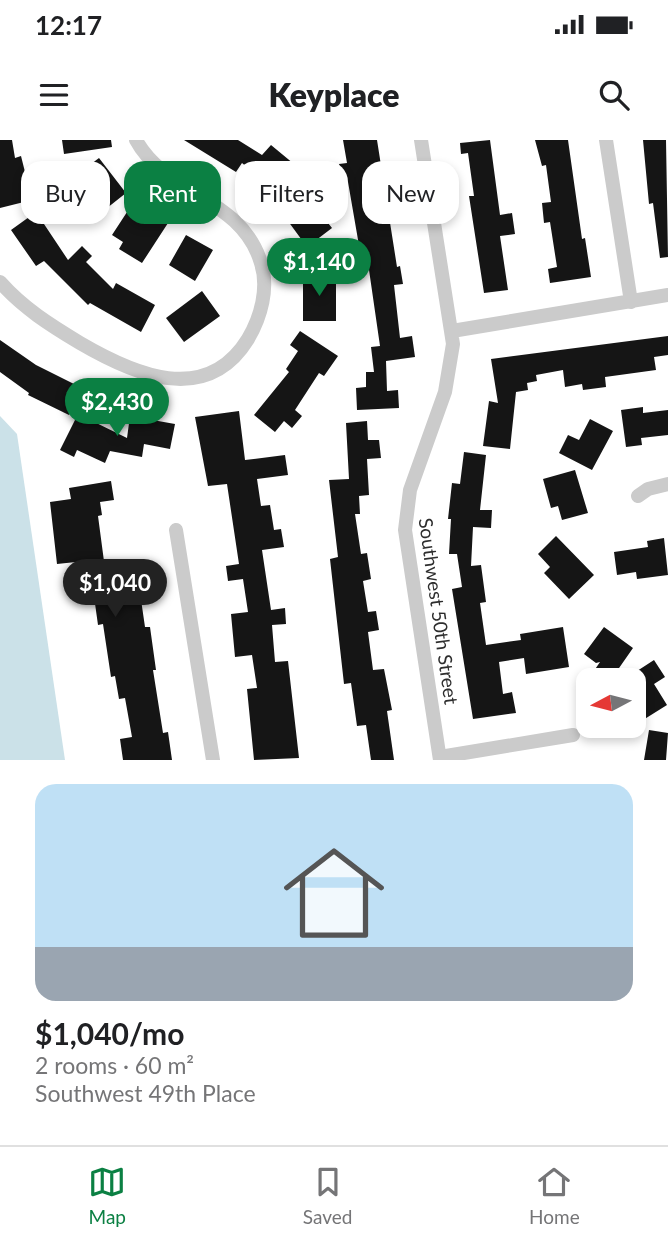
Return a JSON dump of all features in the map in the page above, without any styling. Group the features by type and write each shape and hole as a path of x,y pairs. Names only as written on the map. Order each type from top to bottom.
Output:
{"street":[{"path":"0,282 37,318 122,367 155,379 195,377 217,369 241,350 259,316 262,300 262,266 256,248 232,216 155,167 136,140"},
{"name":"Southwest 50th Street","path":"421,140 452,331 450,375 410,491 405,517 411,577 440,758"},
{"path":"606,140 631,302"},
{"path":"452,331 668,295"},
{"path":"638,496 648,489 668,484"},
{"path":"176,530 213,760"},
{"path":"440,758 573,735"}],"water":[{"path":"0,416 17,434 65,760 0,760"}],"building":[{"path":"0,140 12,140 15,158 21,156 22,161 21,203 0,208"},
{"path":"62,140 111,140 112,147 64,154"},
{"path":"184,140 238,140 262,155 271,145 290,161 235,161 235,171"},
{"path":"343,140 377,140 380,161 362,161 362,224 390,224 397,267 400,266 403,284 394,285 400,338 412,336 415,357 386,361 387,391 398,390 399,408 357,410 356,388 366,387 366,372 374,372 371,347 380,346 367,256 361,257"},
{"path":"490,140 500,215 512,213 515,234 500,236 508,290 484,293 469,196 474,196 468,153 461,154 460,143"},
{"path":"535,140 568,140 582,239 585,238 591,277 550,283 548,269 557,267 550,222 544,223 542,203 551,202 546,165 542,166"},
{"path":"643,140 666,140 668,257 660,258 653,203 649,204"},
{"path":"110,172 124,190 124,195 110,206"},
{"path":"124,217 124,224 167,224 142,263 119,249 123,242 112,235"},
{"path":"21,223 44,224 68,260 82,246 92,256 86,262 113,289 116,283 155,305 141,332 90,303 88,305 44,261 36,266 11,230"},
{"path":"290,224 329,224 332,228 307,247"},
{"path":"186,235 213,250 195,281 169,265"},
{"path":"303,276 336,276 336,321 303,321"},
{"path":"202,291 220,316 184,342 166,318"},
{"path":"300,331 338,356 324,376 319,373 295,410 302,416 292,428 284,421 275,432 254,415 289,372 286,369 298,351 290,345"},
{"path":"668,336 668,355 654,357 656,370 605,377 606,387 583,390 582,384 565,387 563,370 536,375 537,381 527,383 528,390 516,392 510,449 483,446 489,401 498,403 491,359"},
{"path":"0,340 36,365 82,388 69,415 28,395 29,393 0,372"},
{"path":"643,407 643,413 668,410 668,435 641,438 642,445 626,447 621,410"},
{"path":"239,411 245,460 285,455 288,475 257,479 261,506 270,505 274,530 281,529 284,547 262,550 271,610 285,608 286,624 272,625 275,662 288,661 299,758 254,760 247,689 257,688 252,655 235,657 231,614 248,612 243,579 228,581 226,566 239,564 227,484 208,486 195,417"},
{"path":"78,414 127,438 130,416 175,424 170,449 144,444 142,457 110,451 105,463 77,450 74,457 60,450"},
{"path":"590,419 613,431 592,470 559,453 568,435 579,440"},
{"path":"367,421 368,440 379,440 381,458 367,459 369,495 359,496 360,514 355,514 361,554 367,553 371,579 363,581 368,612 376,611 379,630 368,632 373,670 384,669 392,710 387,711 394,760 371,760 366,725 357,726 351,683 344,684 330,559 338,557 329,480 349,479 346,423"},
{"path":"464,452 486,455 480,510 492,510 491,528 473,527 471,566 481,565 486,602 480,603 486,645 521,640 520,634 563,627 569,667 526,674 524,658 499,662 503,694 512,692 516,713 473,719 452,589 462,587 457,554 449,554 451,519 448,519 452,483 460,484"},
{"path":"575,470 588,513 562,520 558,506 551,508 543,479"},
{"path":"111,481 114,500 100,502 102,515 98,516 107,584 138,579 145,627 150,627 156,670 153,670 163,733 168,732 172,760 123,760 120,739 132,737 125,698 119,699 115,676 111,677 103,624 98,625 91,575 78,577 76,562 57,564 50,502 71,499 69,488"},
{"path":"556,536 594,575 569,599 544,573 550,567 538,554"},
{"path":"664,538 668,575 637,579 636,572 617,575 614,552 648,547 647,541"},
{"path":"604,627 633,648 619,668 596,668 600,662 596,663 584,654"},
{"path":"654,660 665,677 654,684 667,705 646,718 646,668 642,668"},
{"path":"649,730 668,733 666,760 644,760"}]}
